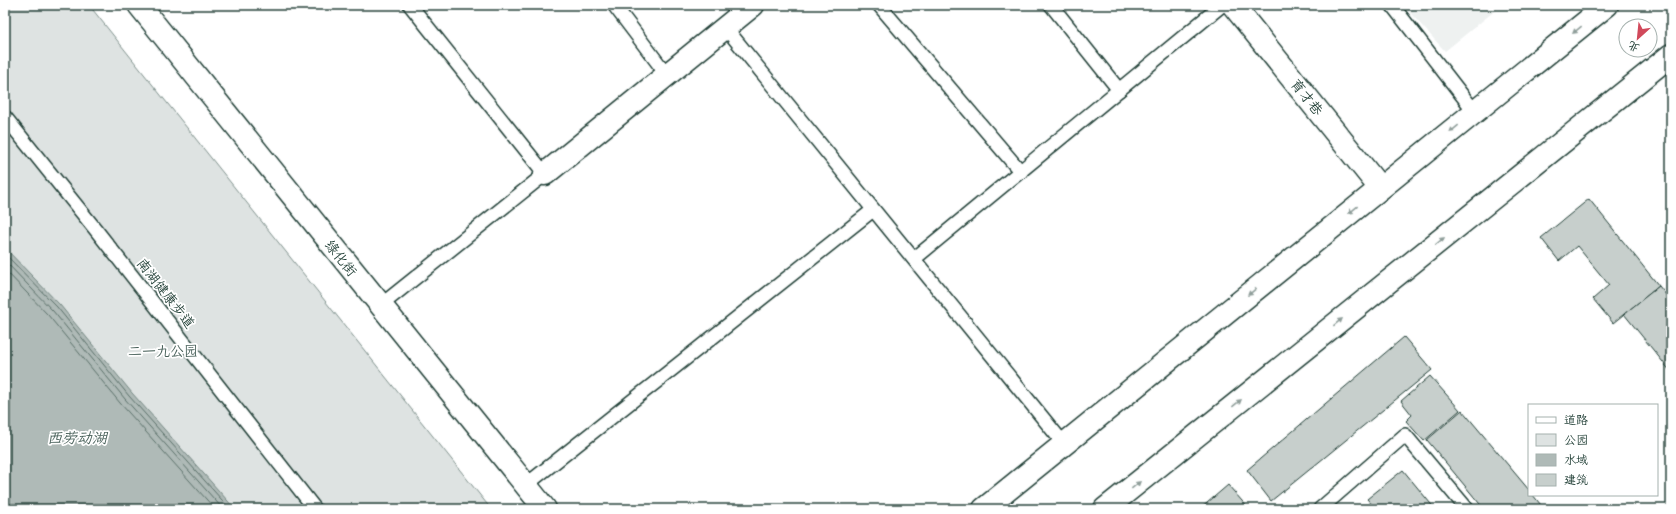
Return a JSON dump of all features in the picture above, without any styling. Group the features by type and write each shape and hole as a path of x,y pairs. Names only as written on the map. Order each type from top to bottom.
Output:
{"main road":[{"name":"绿化街","path":"139,5 545,509"},
{"path":"545,174 753,5"},
{"name":"育才巷","path":"1233,5 1380,188"},
{"path":"984,509 1607,5"},
{"path":"1105,509 1671,55"}],"lane":[{"path":"380,306 545,174 410,5"},
{"path":"614,5 667,75"},
{"path":"879,5 1021,172"},
{"path":"1051,5 1119,90"},
{"path":"914,259 1222,5"},
{"path":"1392,5 1475,112"},
{"path":"725,28 1064,444"},
{"name":"南湖健康步道","path":"5,117 316,509"},
{"path":"526,485 873,210"},
{"path":"1320,509 1404,434 1467,509"}],"shaded area":[{"path":"1403,5 1502,5 1445,51"}],"green space":[{"name":"二一九公园","path":"5,5 89,5 491,509 5,509"}],"water":[{"name":"西劳动湖","path":"5,248 60,305 132,393 235,509 5,509"}],"building":[{"path":"1589,199 1659,286 1613,323 1593,299 1609,285 1577,246 1559,261 1541,238"},
{"path":"1659,286 1671,301 1671,372 1624,314"},
{"path":"1404,337 1432,370 1271,501 1247,470"},
{"path":"1430,376 1460,410 1424,441 1406,421 1412,415 1401,401"},
{"path":"1462,410 1528,489 1528,496 1534,496 1544,509 1484,509 1427,440"},
{"path":"1403,470 1435,509 1376,509 1367,499"},
{"path":"1228,485 1249,509 1200,509"}]}
